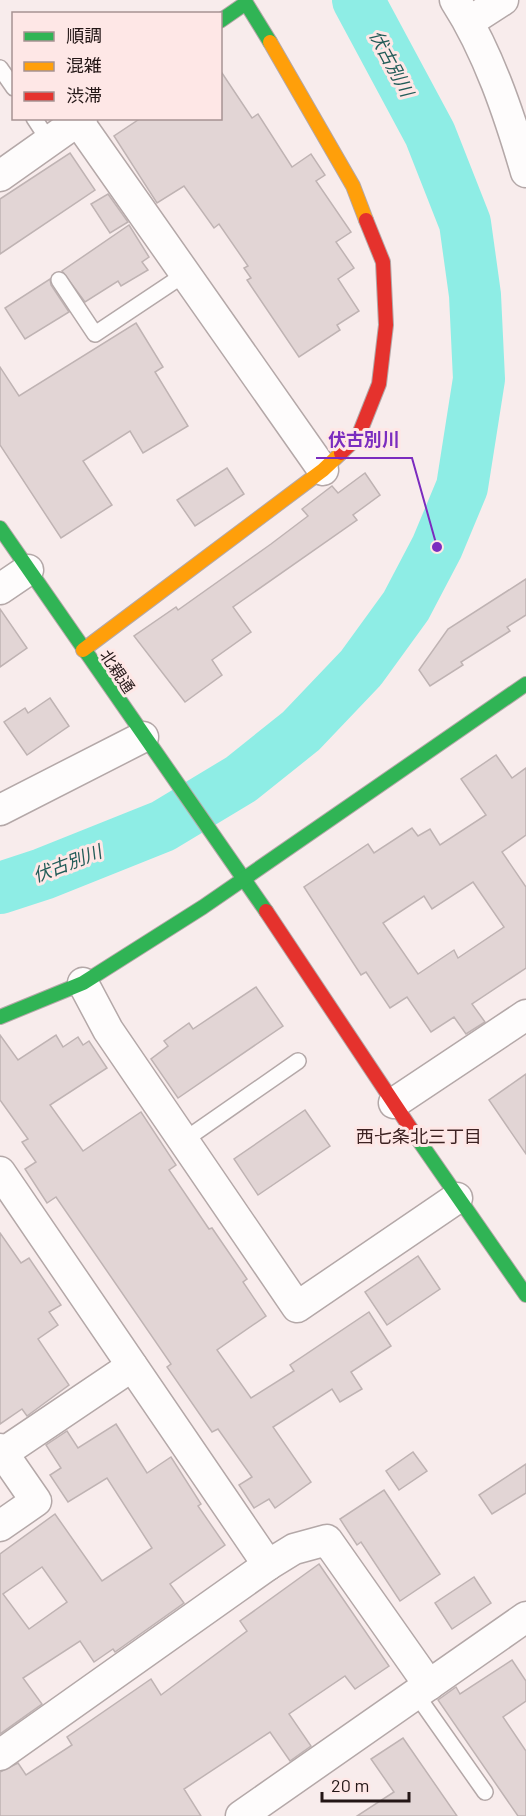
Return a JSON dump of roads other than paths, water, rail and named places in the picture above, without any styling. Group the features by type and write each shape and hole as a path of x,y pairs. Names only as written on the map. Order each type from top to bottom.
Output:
{"street":[{"path":"503,0 462,11 515,135 526,172"},
{"path":"83,650 322,470 358,437 379,384 386,325 383,262 353,186 294,80 246,3 222,20"},
{"path":"3,168 42,130 80,120 322,470"},
{"name":"北親通","path":"0,528 143,737 245,880 457,1198 526,1295"},
{"path":"0,589 28,570"},
{"path":"0,1017 83,983 245,880 526,684"},
{"path":"0,810 143,737"},
{"path":"83,983 108,1030 297,1308 457,1198"},
{"path":"394,1103 526,1015"},
{"path":"0,1172 268,1565"},
{"path":"0,1526 36,1502 1,1451 132,1366"},
{"path":"0,1755 268,1565 294,1549 327,1540 423,1690"},
{"path":"241,1816 526,1617"}],"lane":[{"path":"0,68 12,85"},
{"path":"59,280 95,334 185,274"},
{"path":"183,1141 298,1061"},
{"path":"423,1690 485,1792"}],"waterway":[{"name":"伏古別川","path":"0,888 43,874 163,826 241,779 301,731 361,668 406,606 437,547 462,487 479,379 475,295 465,223 430,134 358,0"}],"place":[{"name":"伏古別川","path":"437,547"}],"district":[{"name":"西七条北三丁目","path":"419,1136"}]}
